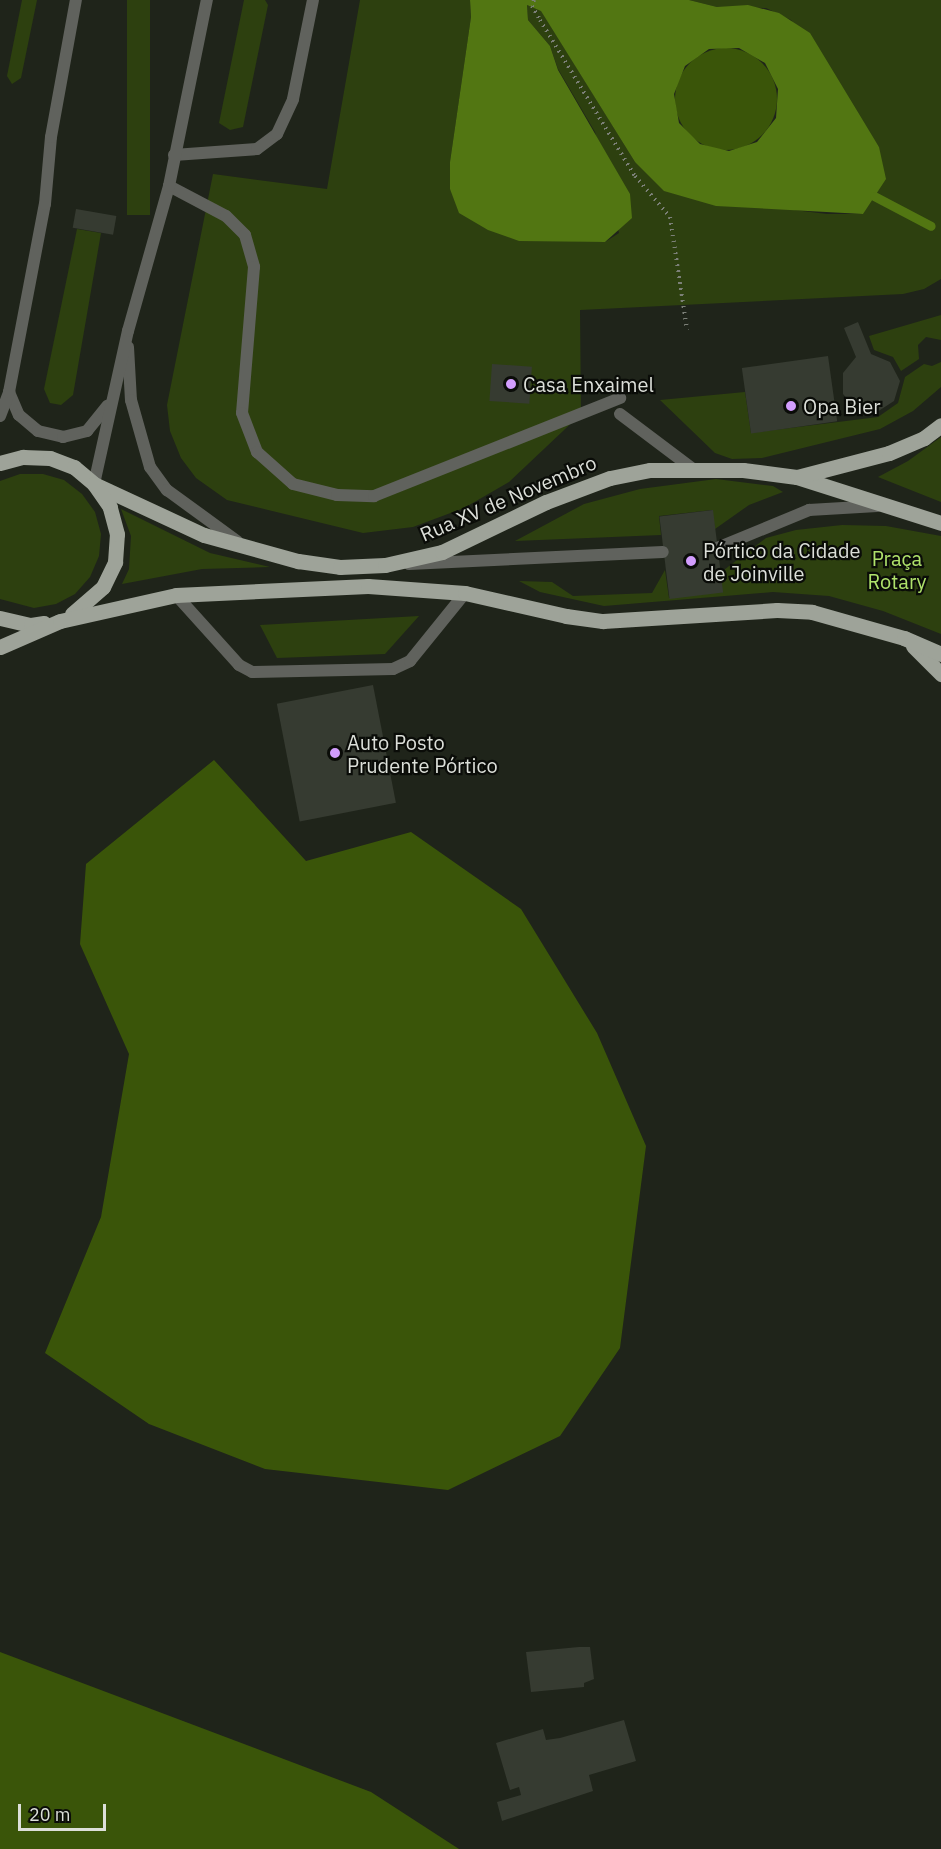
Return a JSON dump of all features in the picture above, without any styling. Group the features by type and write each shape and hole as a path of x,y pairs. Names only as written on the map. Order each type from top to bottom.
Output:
{"main road":[{"path":"797,477 889,453 924,438 941,424"},
{"name":"Rua XV de Novembro","path":"0,463 23,457 50,458 74,467 94,484 204,535 251,549 340,567 385,565 442,552 546,502 610,478 650,470 693,469 797,477 941,523"},
{"path":"0,647 60,621 84,607 104,587 115,562 117,534 110,507 94,484"},
{"path":"0,618 31,626 176,596 368,586 465,593 603,621 742,611 812,612 904,638 941,654"},
{"path":"904,638 941,674"}],"lane":[{"path":"0,416 9,392 45,204 51,137 76,0"},
{"path":"94,484 128,331 169,186 207,0"},
{"path":"174,156 256,148 277,134 293,99 313,0"},
{"path":"169,186 226,216 245,235 254,267 242,413 257,452 292,484 337,495 374,496 620,398"},
{"path":"128,331 131,400 150,467 180,501 251,549"},
{"path":"9,392 19,415 38,431 63,437 87,431 112,399"},
{"path":"620,414 693,469"},
{"path":"717,548 809,510 893,506"},
{"path":"385,565 663,552"},
{"path":"176,596 239,665 252,672 393,669 410,661 465,593"}],"path":[{"path":"534,0 532,6 635,176 670,217 687,330"}],"green space":[{"path":"22,0 37,0 21,78 12,84 7,76"},
{"path":"127,0 150,0 150,215 127,215"},
{"path":"244,0 265,0 268,5 243,127 230,130 219,123"},
{"path":"360,0 470,0 471,17 450,162 450,189 570,241 605,242 619,233 595,132 558,69 550,46 528,20 527,5 541,10 635,162 794,210 827,214 863,214 879,147 791,20 766,8 717,7 689,0 941,0 941,279 924,289 903,294 580,310 581,414 509,482 464,508 413,527 363,533 227,500 196,478 181,458 170,431 167,405 213,174 327,189"},
{"path":"77,229 101,233 73,395 61,405 50,403 44,389"},
{"path":"941,315 941,340 926,337 918,345 919,359 901,371 893,357 874,350 869,336"},
{"path":"941,362 941,387 913,411 880,429 762,458 732,459 715,453 660,400 745,392 751,433 878,417 898,403 905,377 924,364 932,366"},
{"path":"941,437 941,502 878,477 908,461"},
{"path":"20,474 43,474 64,480 82,494 95,512 101,534 99,556 90,577 75,594 56,604 34,608 0,599 0,481"},
{"path":"716,479 773,486 783,492 749,505 715,529 712,510 659,516 661,535 515,541 584,504 640,489"},
{"path":"121,509 210,553 270,567 202,569 122,584 129,569 131,536"},
{"name":"Praça Rotary","path":"842,525 886,526 941,536 941,634 883,611 829,596 773,592 604,606 540,592 519,581 552,582 573,596 652,593 665,570 669,598 722,592 720,573 766,538 796,530"},
{"path":"419,616 385,654 277,658 260,625"}],"shaded area":[{"path":"470,0 689,0 717,7 748,5 779,13 810,33 879,147 886,179 863,214 716,206 664,191 635,162 541,11 527,5 528,20 550,46 558,70 630,194 632,218 605,242 519,241 488,230 459,213 450,189 450,162 471,17","holes":["739,48 765,63 778,89 776,118 757,142 729,151 700,144 679,123 674,94 685,66 709,49"]},
{"path":"726,48 746,51 755,56 769,70 774,79 777,99 774,119 769,128 755,142 746,147 726,150 706,147 697,142 683,128 678,119 675,99 678,79 683,70 697,56 706,51"},
{"path":"214,760 306,861 411,832 521,909 597,1033 646,1146 620,1348 560,1436 448,1490 265,1469 149,1424 45,1353 101,1217 129,1054 80,944 86,864"},
{"path":"0,1652 371,1792 459,1849 0,1849"}],"building":[{"path":"76,209 116,216 113,235 73,228"},
{"path":"858,322 871,354 890,362 900,381 894,401 877,412 856,409 843,394 843,373 856,357 844,328"},
{"name":"Opa Bier","path":"828,356 837,421 751,433 742,368"},
{"path":"492,364 532,367 529,404 489,401"},
{"name":"Pórtico da Cidade de Joinville","path":"713,510 723,592 670,599 659,517"},
{"name":"Auto Posto Prudente Pórtico","path":"373,685 396,803 300,821 277,704"},
{"path":"590,1647 594,1679 584,1683 584,1687 531,1692 526,1652"},
{"path":"624,1720 636,1761 589,1775 593,1791 502,1821 497,1802 521,1795 519,1787 510,1790 496,1743 543,1729 546,1740 560,1738"}],"waterway":[{"path":"874,196 931,226"}],"place":[{"name":"Casa Enxaimel","path":"511,384"},
{"name":"Opa Bier","path":"791,406"},
{"name":"Pórtico da Cidade de Joinville","path":"691,561"},
{"name":"Auto Posto Prudente Pórtico","path":"335,753"}]}
